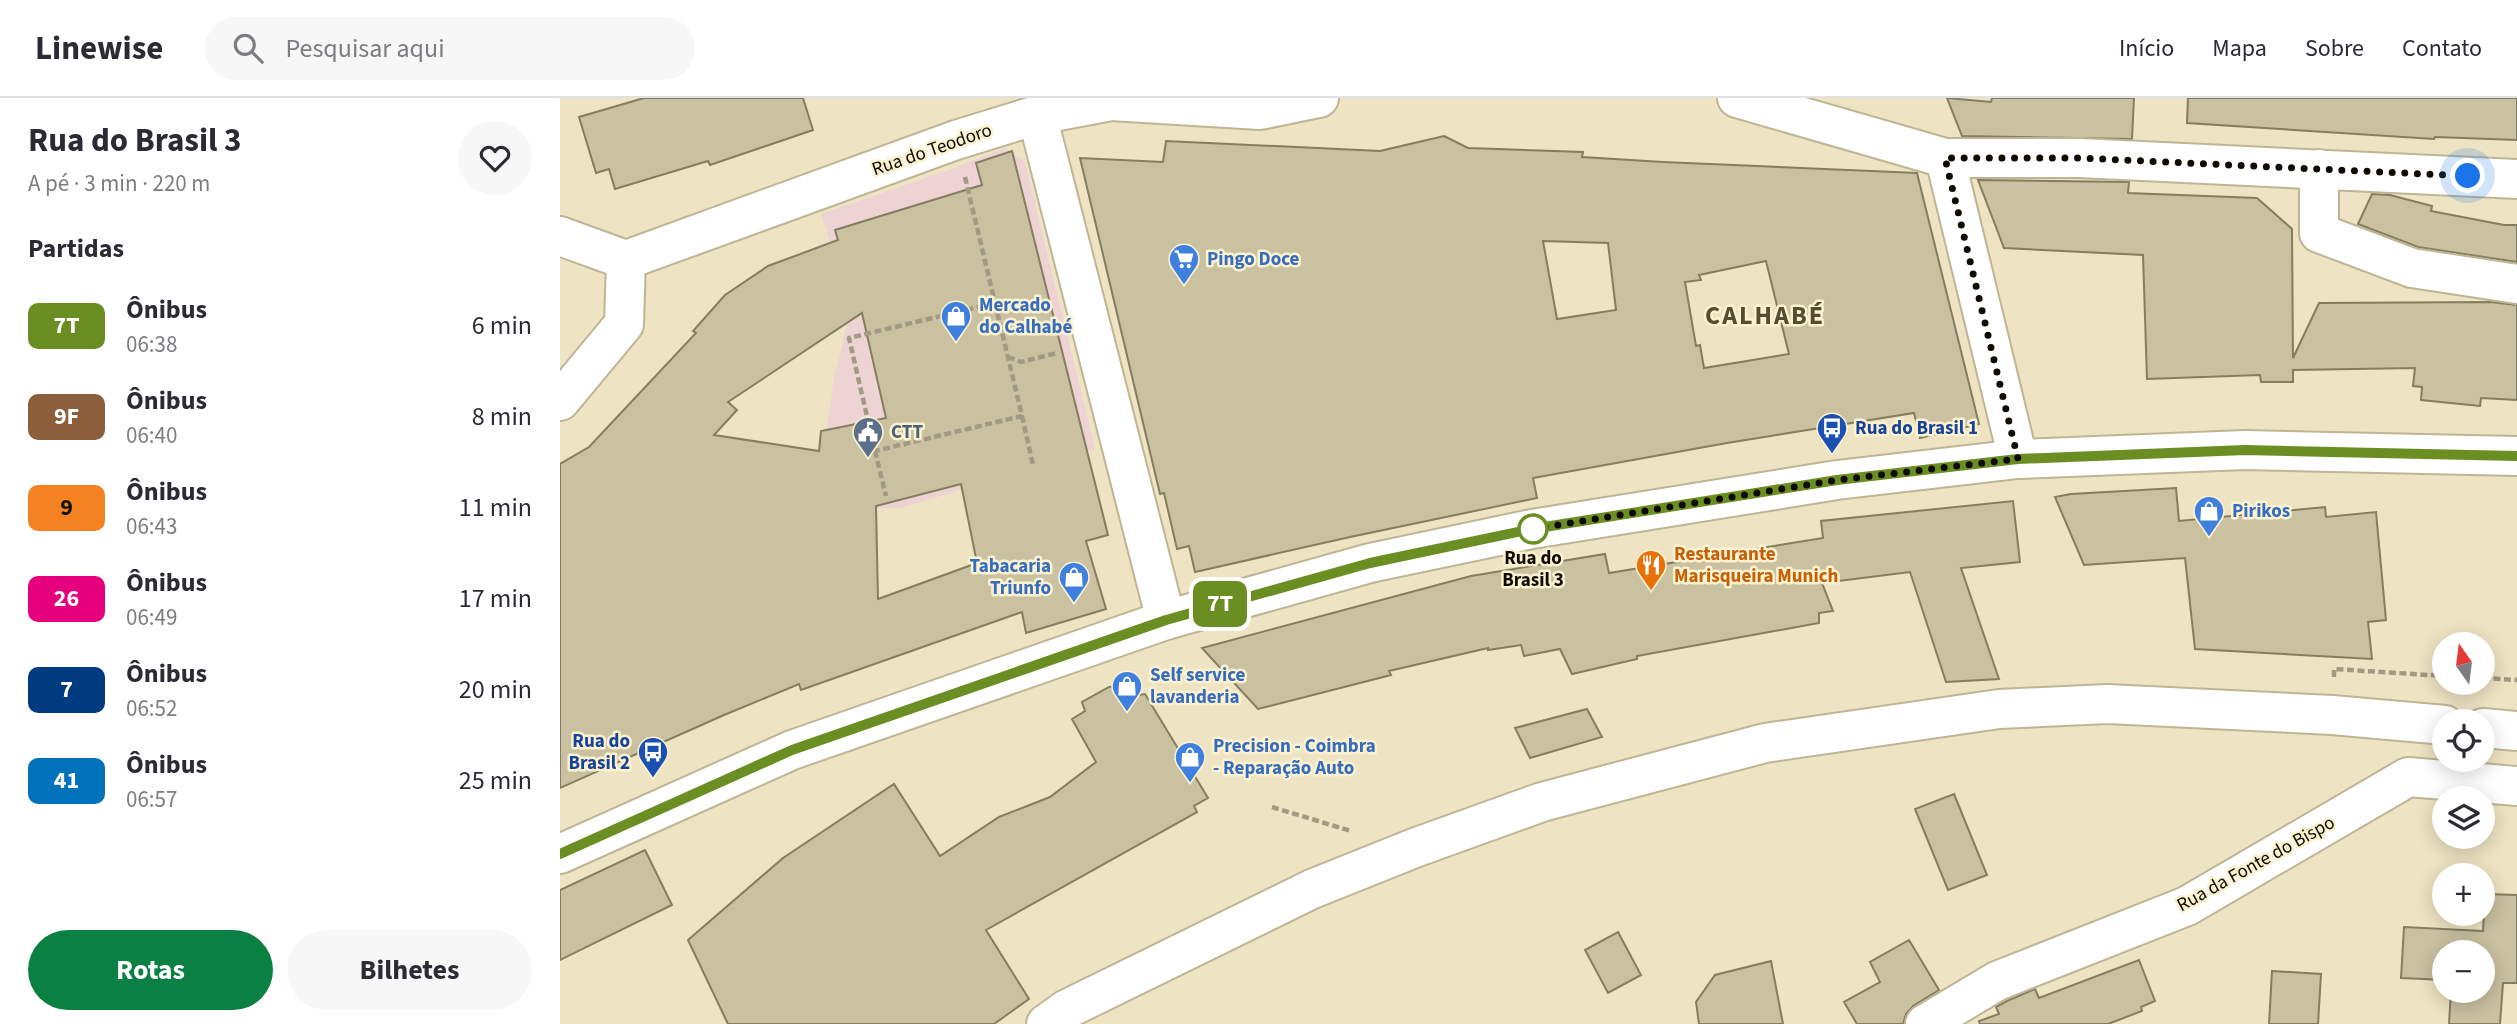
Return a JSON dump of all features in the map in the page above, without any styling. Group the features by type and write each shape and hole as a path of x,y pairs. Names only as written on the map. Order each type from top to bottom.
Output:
{"street":[{"name":"Rua do Teodoro","path":"626,260 956,140 1037,115 1111,101 1260,110 1319,98"},
{"path":"1737,98 1945,158 2080,158 2517,179"},
{"path":"1037,115 1166,620"},
{"path":"1945,158 2018,459"},
{"path":"2319,169 2319,233 2412,268 2517,284"},
{"path":"560,236 626,260 624,324 560,401"},
{"path":"560,854 792,750 1166,620 1370,563 1532,529 1837,480 2018,459 2245,450 2517,456"},
{"path":"1046,1024 1067,1009 1300,895 1405,852 1542,802 1765,743 1999,709 2107,704 2332,715 2432,724"},
{"path":"2495,729 2517,731"},
{"name":"Rua da Fonte do Bispo","path":"1925,1024 1997,981 2187,906 2408,777 2517,786"}],"path":[{"path":"956,140 1033,465"},
{"path":"886,496 849,338 995,303"},
{"path":"1007,356 1021,362 1056,353"},
{"path":"876,451 1022,416"},
{"path":"2334,680 2334,669 2432,675"},
{"path":"2496,679 2517,680"}],"shaded area":[{"name":"Mercado do Calhabé","path":"1005,148 1025,162 1095,449 901,508 816,509 834,377 851,309 821,214"}],"building":[{"path":"644,98 803,98 813,130 710,165 708,161 615,189 609,169 596,173 579,117"},
{"path":"1947,98 1991,102 1992,98 2134,98 2132,139 1962,136"},
{"path":"2188,98 2517,98 2517,140 2434,139 2187,123"},
{"path":"1444,136 1468,148 1583,152 1582,157 1917,173 1979,424 1920,438 1914,413 1533,478 1537,498 1195,572 1189,546 1177,549 1164,493 1160,494 1080,158 1163,162 1166,141 1380,151","holes":["1543,241 1608,243 1616,310 1557,319","1766,261 1789,354 1704,368 1700,345 1696,346 1685,282 1701,280 1699,275"]},
{"path":"1012,151 1108,535 1086,541 1106,609 1026,633 1022,612 801,690 799,684 560,788 560,464 589,447 696,333 693,331 725,295 768,266 838,240 835,230 982,185 976,163","holes":["862,313 886,418 821,431 819,451 714,435 737,410 728,402","961,484 977,563 878,599 876,506"]},
{"path":"1978,180 2129,182 2128,193 2257,198 2292,229 2293,358 2319,303 2490,302 2517,305 2517,400 2481,398 2480,406 2421,400 2422,387 2413,386 2415,368 2293,370 2293,382 2261,382 2260,375 2147,379 2143,255 2004,248"},
{"path":"2372,194 2390,195 2432,206 2431,211 2517,225 2517,262 2418,247 2358,224"},
{"path":"2176,488 2179,521 2325,507 2326,517 2376,512 2386,620 2368,622 2372,659 2195,649 2185,558 2084,565 2055,497"},
{"path":"2013,501 2020,562 1961,568 1999,679 1946,682 1910,572 1822,583 1833,611 1819,613 1819,623 1637,656 1637,659 1572,674 1560,649 1524,656 1521,645 1488,648 1389,671 1391,675 1258,709 1202,648 1471,576 1605,554 1609,573 1823,538 1821,521"},
{"path":"1126,685 1132,696 1145,694 1208,798 1194,806 1197,812 986,930 1029,999 994,1024 728,1024 688,940 783,858 894,784 940,856 999,817 1050,797 1096,762 1072,719 1085,711 1082,702 1109,687"},
{"path":"1587,709 1602,737 1530,758 1515,728"},
{"path":"1954,794 1987,875 1948,890 1915,809"},
{"path":"645,850 672,905 560,960 560,890"},
{"path":"2495,894 2517,895 2517,983 2503,983 2500,1024 2449,1024 2450,1003 2495,1003 2495,940 2432,940 2432,979 2401,978 2404,927 2483,931 2483,926 2495,926"},
{"path":"1618,932 1641,975 1608,993 1585,950"},
{"path":"1909,940 1939,990 1913,1006 1906,1014 1903,1024 1857,1024 1844,1002 1880,982 1870,962"},
{"path":"2139,960 2155,1001 2141,1007 2142,1011 2108,1024 1980,1024 1979,1021 1999,1014 1996,1007 2035,989 2039,998"},
{"path":"1771,961 1783,1024 1699,1024 1696,1002 1715,975"},
{"path":"2272,971 2321,974 2318,1024 2269,1024"}],"bus line":[{"name":"7T","path":"560,854 792,750 1166,620 1370,563 1532,529 1837,480 2018,459 2245,450 2517,456"}],"place":[{"name":"Pingo Doce","path":"1184,286"},
{"name":"Mercado do Calhabé","path":"956,343"},
{"name":"Rua do Brasil 1","path":"1832,455"},
{"name":"CTT","path":"868,459"},
{"name":"Rua do Brasil 3","path":"1533,529"},
{"name":"Pirikos","path":"2209,538"},
{"name":"Restaurante Marisqueira Munich","path":"1651,592"},
{"name":"Tabacaria Triunfo","path":"1074,604"},
{"name":"Self service lavanderia","path":"1127,713"},
{"name":"Rua do Brasil 2","path":"653,779"},
{"name":"Precision - Coimbra - Reparação Auto","path":"1190,784"}],"district":[{"name":"CALHABÉ","path":"1765,315"}],"route":[{"path":"1533,529 1837,480 2018,459 1945,158 2080,158 2468,176"}]}
